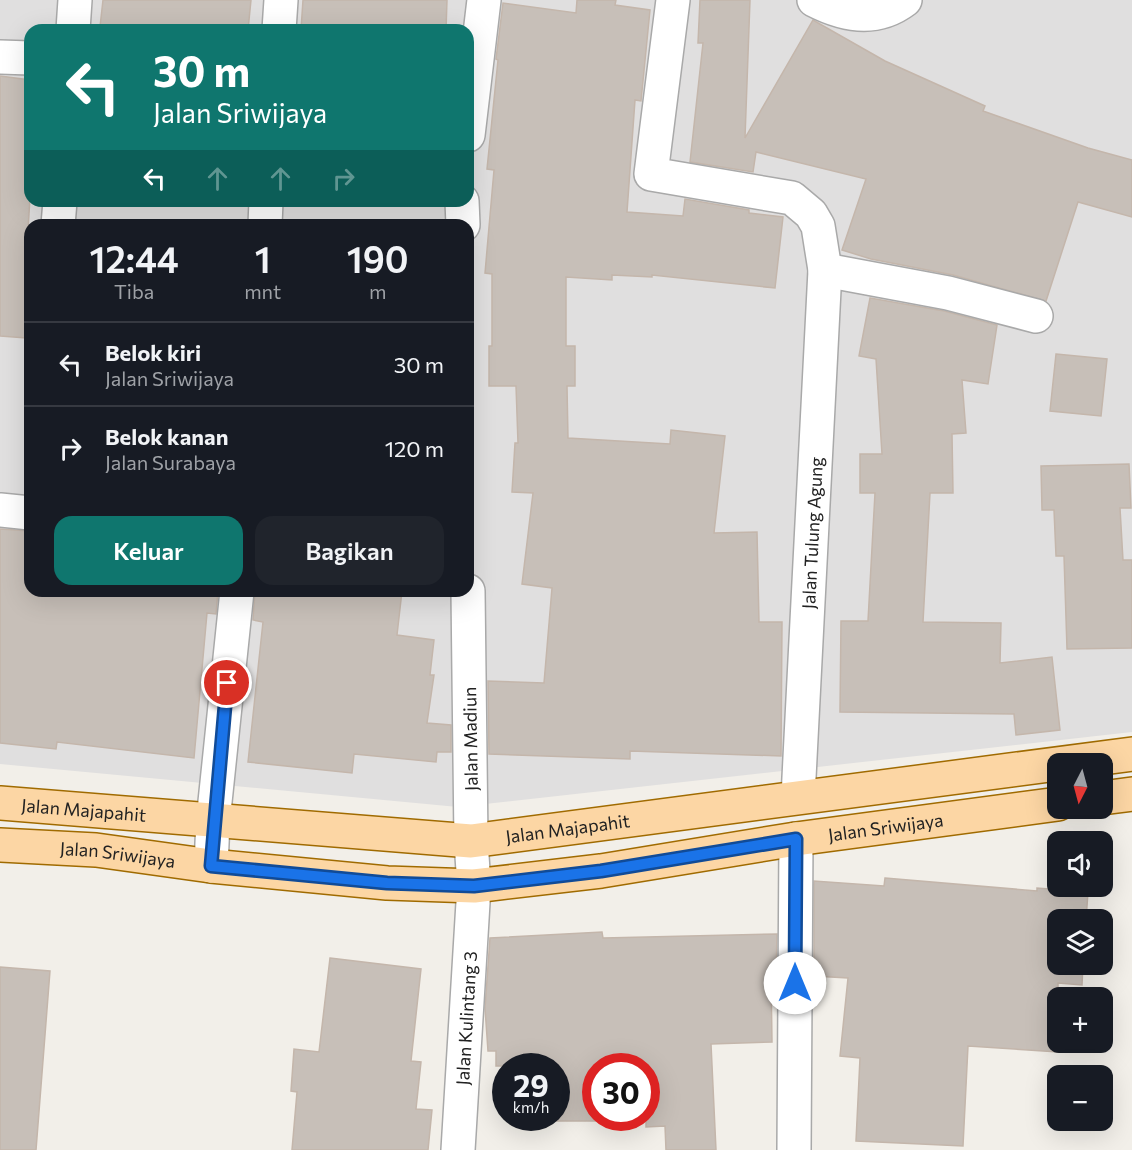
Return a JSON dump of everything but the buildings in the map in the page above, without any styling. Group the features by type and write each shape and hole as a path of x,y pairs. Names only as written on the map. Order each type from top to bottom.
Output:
{"main road":[{"name":"Jalan Majapahit","path":"0,803 213,822 471,841 1132,754"},
{"path":"1113,797 1132,794"},
{"name":"Jalan Sriwijaya","path":"0,845 96,850 211,866 387,883 474,886 601,871 796,839 1047,805"}],"street":[{"path":"73,24 75,0"},
{"path":"279,24 281,0"},
{"path":"474,72 484,0"},
{"name":"Jalan Tulung Agung","path":"673,0 651,174 792,198 811,214 818,226 825,270 798,797"},
{"path":"814,0 846,14 865,15 882,13 905,0"},
{"path":"0,57 24,58"},
{"path":"825,270 948,293 1036,316"},
{"path":"0,510 24,512"},
{"path":"211,866 213,822 236,597"},
{"name":"Jalan Madiun","path":"468,597 471,841 474,886"},
{"path":"794,1150 796,839"},
{"name":"Jalan Kulintang 3","path":"458,1150 474,886"}],"shaded area":[{"path":"0,0 1132,0 1132,732 458,807 0,764"}],"route":[{"path":"227,683 213,822 211,866 387,883 474,886 601,871 796,839 795,983"}]}
